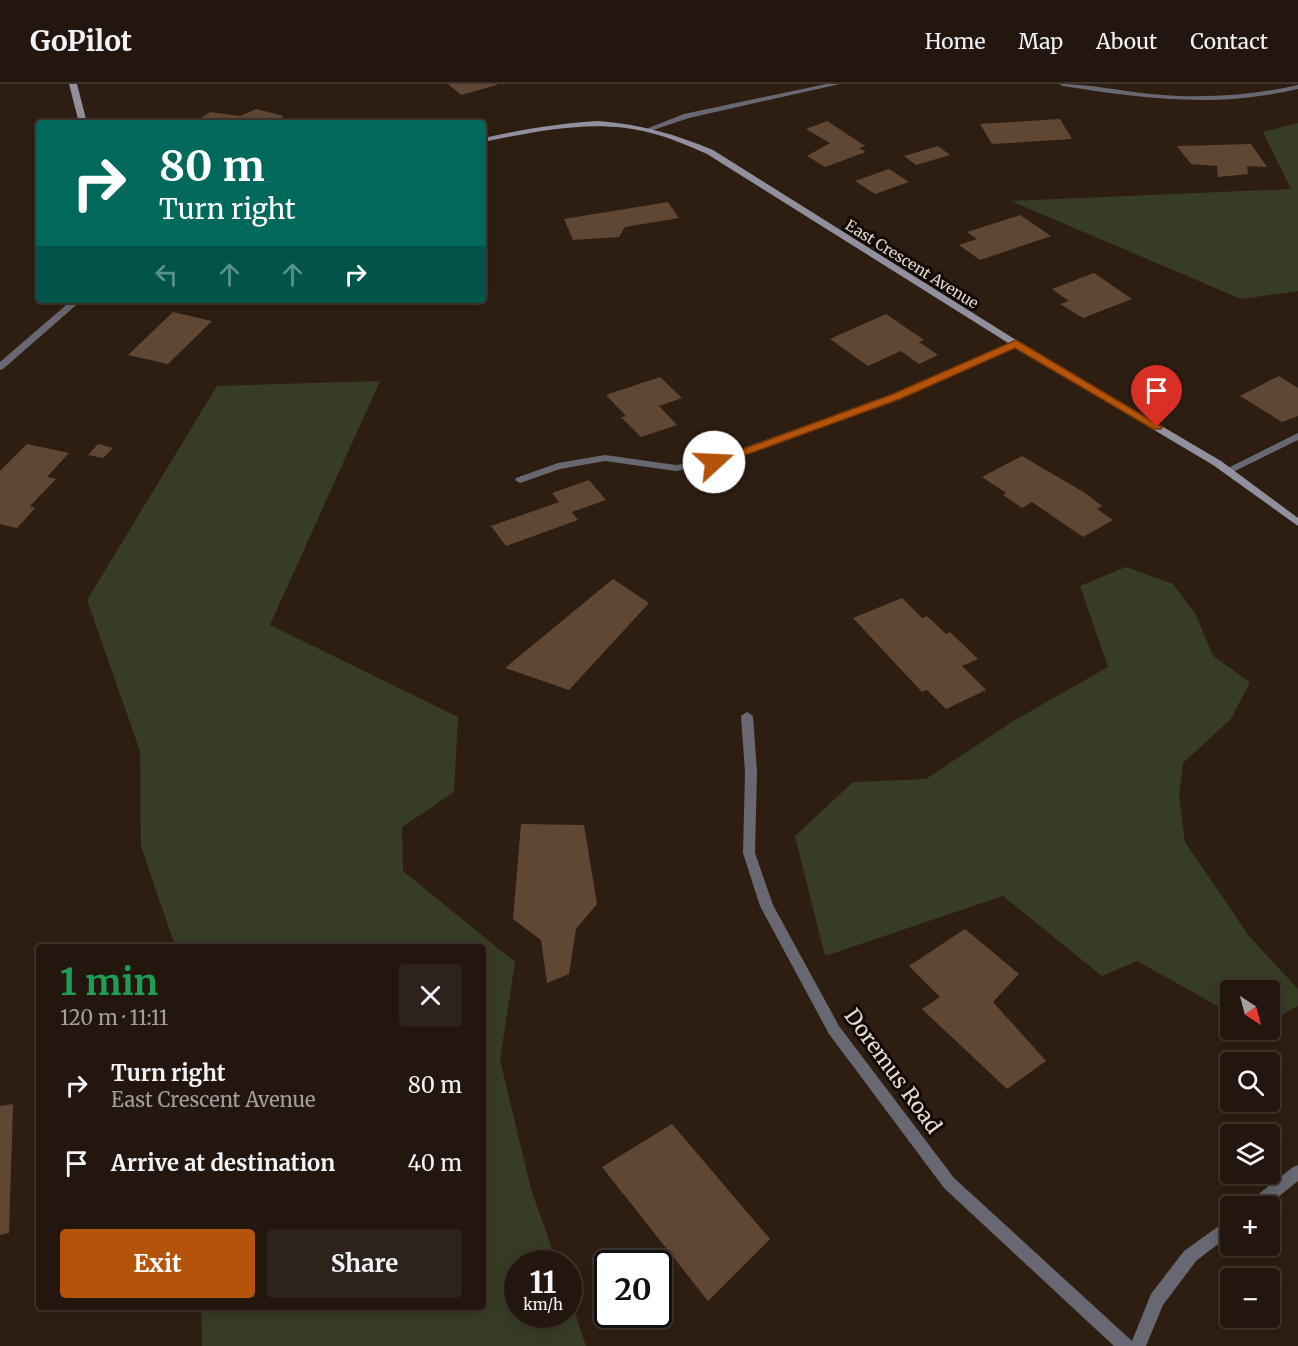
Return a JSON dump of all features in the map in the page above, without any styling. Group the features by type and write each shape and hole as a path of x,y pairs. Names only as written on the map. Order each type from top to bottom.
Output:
{"street":[{"path":"73,84 82,120"},
{"path":"650,129 687,116 836,84"},
{"path":"1063,84 1143,96 1194,99 1258,96 1298,87"},
{"name":"East Crescent Avenue","path":"486,139 529,130 597,122 626,124 650,129 710,152 1016,344 1229,471 1298,523"},
{"path":"0,367 74,303"},
{"path":"520,480 558,466 605,458 676,468 714,462 897,396 1016,344"},
{"path":"1229,471 1298,436"},
{"name":"Doremus Road","path":"747,716 751,772 749,853 767,906 834,1030 949,1183 1126,1346"},
{"path":"1268,1196 1298,1172"},
{"path":"1138,1346 1157,1300 1190,1256 1220,1233"}],"green space":[{"path":"1298,123 1298,291 1241,299 1011,201 1291,189 1263,132"},
{"path":"380,381 270,625 458,717 454,792 402,827 403,871 515,962 500,1060 531,1189 552,1250 504,1250 504,1328 580,1328 586,1346 202,1346 201,1310 486,1310 486,944 174,944 141,846 140,751 87,600 217,386"},
{"path":"1126,567 1173,584 1196,615 1213,656 1250,682 1231,719 1183,763 1179,796 1185,842 1249,936 1298,989 1298,1006 1280,1016 1280,980 1220,980 1220,1007 1137,961 1102,976 1003,896 825,956 795,836 853,782 926,779 1015,720 1108,667 1080,586"}],"building":[{"path":"448,84 497,84 497,85 461,95"},
{"path":"256,109 284,116 279,120 198,120 210,112 240,116"},
{"path":"1060,119 1072,139 992,144 980,124"},
{"path":"827,121 865,146 859,148 866,152 825,167 807,156 830,143 806,129"},
{"path":"1251,144 1267,167 1247,166 1248,174 1218,177 1217,166 1191,164 1177,146"},
{"path":"938,146 950,155 916,165 904,156"},
{"path":"889,169 909,182 875,194 855,181"},
{"path":"668,202 679,218 625,227 619,237 573,240 564,219"},
{"path":"1020,215 1051,236 980,260 959,245 977,239 967,232"},
{"path":"1094,273 1132,299 1083,318 1060,304 1069,301 1052,289"},
{"path":"173,312 212,321 168,364 128,355"},
{"path":"886,314 924,340 919,342 938,355 919,364 901,351 868,366 830,339"},
{"path":"1279,376 1298,388 1298,416 1282,422 1240,396"},
{"path":"660,377 682,398 659,406 677,425 641,437 621,417 626,416 606,395"},
{"path":"27,444 69,453 47,477 56,479 30,506 35,508 17,528 0,524 0,471"},
{"path":"98,444 113,448 103,458 88,455"},
{"path":"1022,456 1085,493 1102,506 1097,509 1113,520 1083,537 1032,502 1022,508 1003,495 1006,493 982,477"},
{"path":"589,480 606,500 572,512 578,520 506,546 491,526 559,502 552,493"},
{"path":"613,579 649,603 569,690 505,668"},
{"path":"902,598 922,618 927,616 946,634 950,632 978,659 962,666 986,690 946,709 927,690 922,692 853,618"},
{"path":"521,824 584,825 597,904 576,929 569,974 547,983 541,940 513,919"},
{"path":"965,929 1019,974 993,1002 1046,1061 1007,1089 922,1009 940,997 909,966"},
{"path":"13,1104 9,1233 0,1235 0,1106"},
{"path":"672,1124 770,1239 708,1301 672,1255 672,1250 668,1250 602,1167"}],"route":[{"path":"714,462 897,396 1016,344 1157,427"}]}
